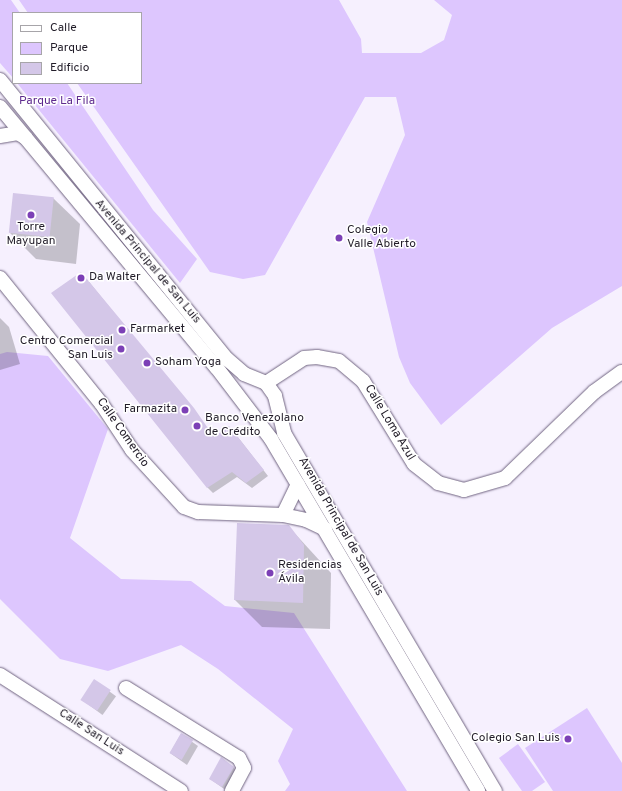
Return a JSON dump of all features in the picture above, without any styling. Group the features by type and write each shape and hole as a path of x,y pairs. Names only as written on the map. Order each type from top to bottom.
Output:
{"street":[{"name":"Avenida Principal de San Luis","path":"0,80 227,359 237,369 262,381 274,396 284,433 495,791"},
{"path":"0,98 9,98 19,105"},
{"name":"Avenida Principal de San Luis","path":"0,107 241,399 298,484 478,791"},
{"path":"0,136 18,133 26,139"},
{"name":"Calle Comercio","path":"0,278 101,403 132,450 170,496 198,512 282,515 306,520 325,529"},
{"name":"Calle Loma Azul","path":"241,399 246,384 262,381 304,358 317,357 339,361 363,381 414,464 438,483 464,490 505,478 594,392 622,372"},
{"path":"282,515 298,484"},
{"name":"Calle San Luis","path":"0,675 181,791"},
{"path":"126,688 239,758 244,768 232,791"}],"green space":[{"name":"Parque La Fila","path":"0,0 11,0 19,12 12,12 12,77 0,63"},
{"path":"19,0 339,0 361,39 362,53 421,53 444,40 452,15 434,0 622,0 622,286 552,328 441,425 410,383 399,357 367,222 405,135 396,97 365,97 265,275 243,279 210,272 78,84 142,84 142,12 27,12"},
{"name":"Parque La Fila","path":"18,84 68,84 153,210 197,259 180,283"},
{"path":"7,352 48,356 108,429 70,538 121,579 191,581 225,606 294,613 407,791 285,791 290,784 278,761 293,729 218,669 181,645 108,671 60,659 0,599 0,354"},
{"path":"587,708 622,763 622,791 553,791 525,748"},
{"path":"518,744 545,782 532,791 522,791 499,758"}],"building":[{"name":"Torre Mayupan","path":"13,193 54,197 50,237 9,233"},
{"name":"Centro Comercial San Luis","path":"81,272 194,408 214,437 229,426 264,470 246,483 232,472 207,488 51,293"},
{"name":"Residencias Ávila","path":"237,523 289,525 304,545 303,603 234,600"},
{"path":"94,679 111,690 97,711 80,700"},
{"path":"181,733 193,740 182,760 169,753"},
{"path":"221,757 234,767 222,787 209,779"}],"place":[{"name":"Torre Mayupan","path":"31,215"},
{"name":"Colegio Valle Abierto","path":"339,238"},
{"name":"Da Walter","path":"81,278"},
{"name":"Farmarket","path":"122,330"},
{"name":"Centro Comercial San Luis","path":"121,349"},
{"name":"Soham Yoga","path":"147,363"},
{"name":"Farmazita","path":"185,410"},
{"name":"Banco Venezolano de Crédito","path":"197,426"},
{"name":"Residencias Ávila","path":"270,573"},
{"name":"Colegio San Luis","path":"568,739"}]}
